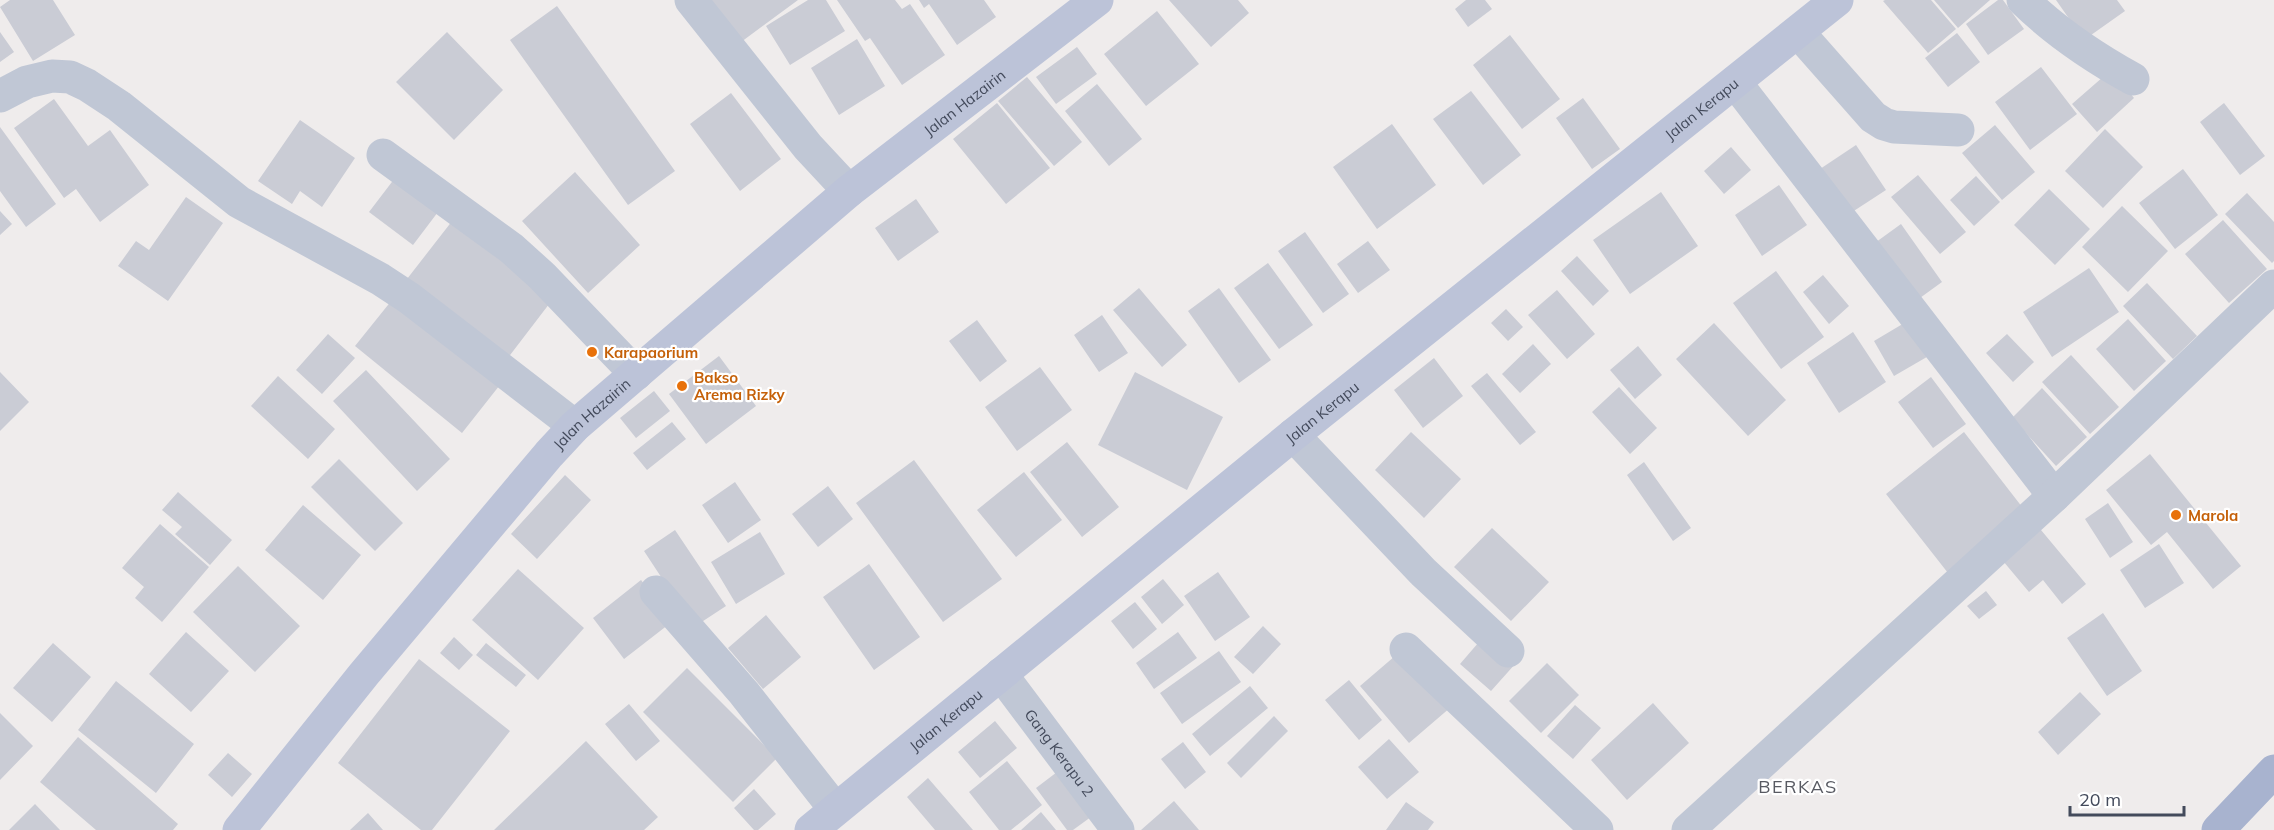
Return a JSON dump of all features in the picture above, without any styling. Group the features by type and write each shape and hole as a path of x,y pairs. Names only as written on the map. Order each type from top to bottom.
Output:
{"main road":[{"path":"2218,830 2274,771"}],"street":[{"path":"691,0 808,147 849,191"},
{"name":"Jalan Hazairin","path":"239,830 364,674 575,426 849,191 1096,0"},
{"name":"Jalan Kerapu","path":"823,819 1293,435 1837,0"},
{"path":"2023,0 2047,24 2103,62 2133,79"},
{"path":"1798,32 1873,117 1884,124 1894,127 1958,130"},
{"path":"0,96 27,82 52,76 70,77 87,85 119,106 239,202 380,279 409,298 575,426"},
{"path":"1735,82 2055,496"},
{"path":"383,155 511,248 542,276 636,374"},
{"path":"1688,830 2055,496 2274,286"},
{"path":"1293,435 1423,572 1508,651"},
{"path":"656,592 744,693 823,819"},
{"path":"1406,649 1597,830"},
{"name":"Gang Kerapu 2","path":"1001,674 1118,830"}],"building":[{"path":"10,0 53,0 75,35 33,61 0,7"},
{"path":"705,0 798,0 737,45"},
{"path":"808,0 826,0 845,31 790,65 766,26"},
{"path":"837,0 895,0 902,9 910,4 945,55 902,85 870,38 865,41"},
{"path":"919,0 984,0 996,17 957,45 929,4 924,8"},
{"path":"1169,0 1238,0 1249,13 1211,47"},
{"path":"1466,0 1485,0 1492,9 1468,27 1455,9"},
{"path":"1931,0 1956,29 1928,53 1883,1"},
{"path":"1934,0 1990,0 1958,28"},
{"path":"1998,0 2003,0 2024,29 1988,55 1966,24"},
{"path":"2056,0 2117,0 2125,11 2084,40"},
{"path":"557,6 675,171 628,205 510,40"},
{"path":"1157,11 1199,64 1146,106 1104,54"},
{"path":"0,32 14,52 0,62"},
{"path":"447,32 503,90 454,140 396,82"},
{"path":"1957,33 1980,62 1948,87 1925,58"},
{"path":"1510,35 1560,99 1522,129 1473,65"},
{"path":"857,39 885,86 839,115 811,68"},
{"path":"1077,47 1097,74 1056,104 1036,77"},
{"path":"2041,67 2077,114 2030,150 1995,102"},
{"path":"2111,70 2134,98 2097,132 2072,104"},
{"path":"1027,77 1082,142 1054,166 998,101"},
{"path":"1097,84 1142,139 1109,166 1065,111"},
{"path":"1471,91 1521,155 1483,185 1433,119"},
{"path":"731,93 781,159 740,191 690,124"},
{"path":"1583,98 1620,149 1592,169 1556,118"},
{"path":"54,99 88,146 110,130 149,185 100,222 76,189 64,198 14,128"},
{"path":"997,103 1050,168 1006,204 953,139"},
{"path":"2224,103 2265,156 2240,175 2200,122"},
{"path":"300,120 355,158 322,207 300,191 292,204 258,181"},
{"path":"1392,124 1436,185 1377,229 1333,167"},
{"path":"1995,125 2035,172 2002,200 1962,153"},
{"path":"0,127 56,204 26,227 0,191"},
{"path":"2105,129 2143,167 2103,208 2065,171"},
{"path":"1856,145 1886,190 1843,218 1814,173"},
{"path":"1731,147 1751,170 1724,194 1704,171"},
{"path":"2183,169 2218,215 2175,249 2139,203"},
{"path":"575,172 640,245 588,293 522,221"},
{"path":"398,174 441,208 413,245 369,212"},
{"path":"1918,175 1966,232 1940,254 1891,197"},
{"path":"1976,176 2000,202 1974,226 1950,200"},
{"path":"1779,185 1807,225 1762,256 1735,215"},
{"path":"2049,189 2090,229 2055,265 2014,225"},
{"path":"1661,192 1698,246 1630,294 1593,240"},
{"path":"2247,193 2274,222 2274,261 2272,263 2225,214"},
{"path":"186,197 223,223 168,301 118,266 136,241 149,250"},
{"path":"916,199 939,232 898,261 875,228"},
{"path":"2122,206 2168,251 2128,292 2082,247"},
{"path":"0,211 12,224 0,235"},
{"path":"456,216 556,295 501,367 400,288"},
{"path":"2223,220 2267,269 2229,303 2185,254"},
{"path":"1901,224 1942,282 1913,303 1872,245"},
{"path":"1305,232 1349,294 1323,313 1278,251"},
{"path":"1368,241 1390,270 1358,293 1337,264"},
{"path":"1577,256 1609,291 1593,306 1561,271"},
{"path":"1268,263 1313,325 1279,349 1234,288"},
{"path":"2089,268 2119,312 2052,357 2023,312"},
{"path":"1776,271 1824,337 1781,369 1733,303"},
{"path":"1823,275 1849,306 1829,324 1803,292"},
{"path":"2147,283 2197,336 2173,359 2123,306"},
{"path":"1139,288 1187,345 1162,367 1113,310"},
{"path":"1219,288 1271,360 1239,383 1188,311"},
{"path":"1557,290 1595,334 1567,359 1528,315"},
{"path":"396,295 503,381 462,433 355,346"},
{"path":"1506,309 1523,327 1508,341 1491,323"},
{"path":"1102,315 1128,353 1099,372 1074,335"},
{"path":"1911,319 1932,354 1894,376 1874,341"},
{"path":"2128,319 2166,361 2134,391 2096,349"},
{"path":"977,320 1007,361 980,382 949,341"},
{"path":"1714,323 1786,400 1748,436 1676,359"},
{"path":"1853,332 1886,382 1839,413 1807,363"},
{"path":"328,334 355,358 322,394 296,370"},
{"path":"2007,334 2034,362 2013,382 1986,353"},
{"path":"1533,344 1551,364 1520,393 1502,374"},
{"path":"1638,346 1662,375 1635,399 1610,370"},
{"path":"2071,355 2119,407 2090,434 2042,382"},
{"path":"719,356 756,406 706,444 669,394"},
{"path":"1434,358 1463,396 1423,428 1394,390"},
{"path":"1040,367 1072,410 1017,451 985,407"},
{"path":"366,370 450,459 417,491 333,401"},
{"path":"0,372 29,402 0,431"},
{"path":"1135,372 1223,417 1187,490 1098,445"},
{"path":"1487,373 1536,432 1520,445 1471,386"},
{"path":"278,376 335,429 308,459 251,406"},
{"path":"1931,377 1966,424 1933,448 1898,402"},
{"path":"1619,387 1657,428 1630,454 1592,412"},
{"path":"2042,388 2087,437 2056,466 2012,418"},
{"path":"654,391 670,411 636,438 620,418"},
{"path":"672,422 686,439 647,470 633,453"},
{"path":"1411,432 1461,479 1424,518 1375,470"},
{"path":"1964,432 2026,512 1948,573 1886,494"},
{"path":"1067,442 1119,507 1082,537 1030,472"},
{"path":"2150,454 2241,566 2213,589 2167,532 2151,545 2106,490"},
{"path":"339,459 403,523 375,551 311,487"},
{"path":"914,460 1002,579 943,622 856,503"},
{"path":"1644,462 1691,528 1673,541 1627,475"},
{"path":"1024,472 1062,520 1016,557 977,510"},
{"path":"565,475 591,500 537,559 511,534"},
{"path":"735,482 761,520 728,543 702,505"},
{"path":"828,486 853,519 818,547 792,514"},
{"path":"178,492 232,540 210,565 175,534 182,527 162,510"},
{"path":"2108,503 2133,542 2110,558 2085,519"},
{"path":"303,505 361,555 323,600 265,550"},
{"path":"160,524 209,567 162,622 135,598 144,587 122,568"},
{"path":"2036,524 2086,584 2062,604 2043,580 2029,592 1998,555"},
{"path":"1492,528 1549,582 1511,621 1454,567"},
{"path":"675,530 726,606 694,627 644,551"},
{"path":"760,532 785,574 736,604 711,562"},
{"path":"2159,544 2184,583 2145,608 2120,570"},
{"path":"869,564 920,637 874,670 823,597"},
{"path":"238,566 300,626 255,672 193,612"},
{"path":"518,569 584,628 538,680 472,620"},
{"path":"1218,572 1250,617 1215,641 1184,596"},
{"path":"1163,579 1184,605 1162,624 1141,597"},
{"path":"641,580 673,621 624,659 593,618"},
{"path":"1986,591 1997,605 1979,619 1967,606"},
{"path":"1135,602 1157,629 1133,649 1111,621"},
{"path":"2103,613 2142,671 2107,696 2067,638"},
{"path":"766,615 801,657 763,689 728,648"},
{"path":"1263,626 1281,644 1253,674 1234,657"},
{"path":"186,632 229,671 191,712 149,674"},
{"path":"1178,632 1197,658 1154,689 1136,663"},
{"path":"1485,635 1516,663 1491,691 1460,664"},
{"path":"454,637 473,655 459,670 440,653"},
{"path":"53,643 91,677 52,722 13,688"},
{"path":"486,643 526,675 516,687 476,655"},
{"path":"1402,650 1451,707 1409,743 1360,686"},
{"path":"1219,651 1241,682 1182,724 1160,693"},
{"path":"419,659 510,731 432,830 421,830 338,763"},
{"path":"1547,663 1579,695 1541,733 1509,701"},
{"path":"687,668 777,758 733,802 643,712"},
{"path":"1349,680 1382,720 1359,740 1325,700"},
{"path":"116,681 194,744 156,793 78,730"},
{"path":"1250,686 1268,708 1210,756 1192,734"},
{"path":"2080,692 2101,714 2058,755 2038,732"},
{"path":"1653,703 1689,743 1627,800 1591,760"},
{"path":"629,704 660,741 636,761 605,724"},
{"path":"1575,705 1601,728 1573,759 1547,736"},
{"path":"0,713 33,746 0,780"},
{"path":"1274,716 1288,731 1241,778 1227,763"},
{"path":"995,721 1017,748 980,778 958,752"},
{"path":"78,737 178,824 173,830 96,830 40,782"},
{"path":"1389,739 1419,772 1387,799 1358,767"},
{"path":"586,741 658,817 644,830 494,830"},
{"path":"1183,742 1206,772 1185,789 1161,759"},
{"path":"228,753 252,774 232,797 208,775"},
{"path":"1007,761 1042,805 1011,830 999,830 969,792"},
{"path":"1061,769 1095,814 1073,830 1067,830 1036,788"},
{"path":"928,778 973,830 935,830 907,797"},
{"path":"754,789 776,814 758,830 754,830 734,808"},
{"path":"1174,801 1199,830 1141,830"},
{"path":"1406,802 1434,822 1428,830 1386,830"},
{"path":"35,804 60,830 9,830"},
{"path":"1041,812 1056,830 1021,830"},
{"path":"368,813 383,830 350,830"}],"place":[{"name":"Karapaorium","path":"592,352"},
{"name":"Bakso Arema Rizky","path":"682,386"},
{"name":"Marola","path":"2176,515"}],"district":[{"name":"BERKAS","path":"1798,786"}]}
